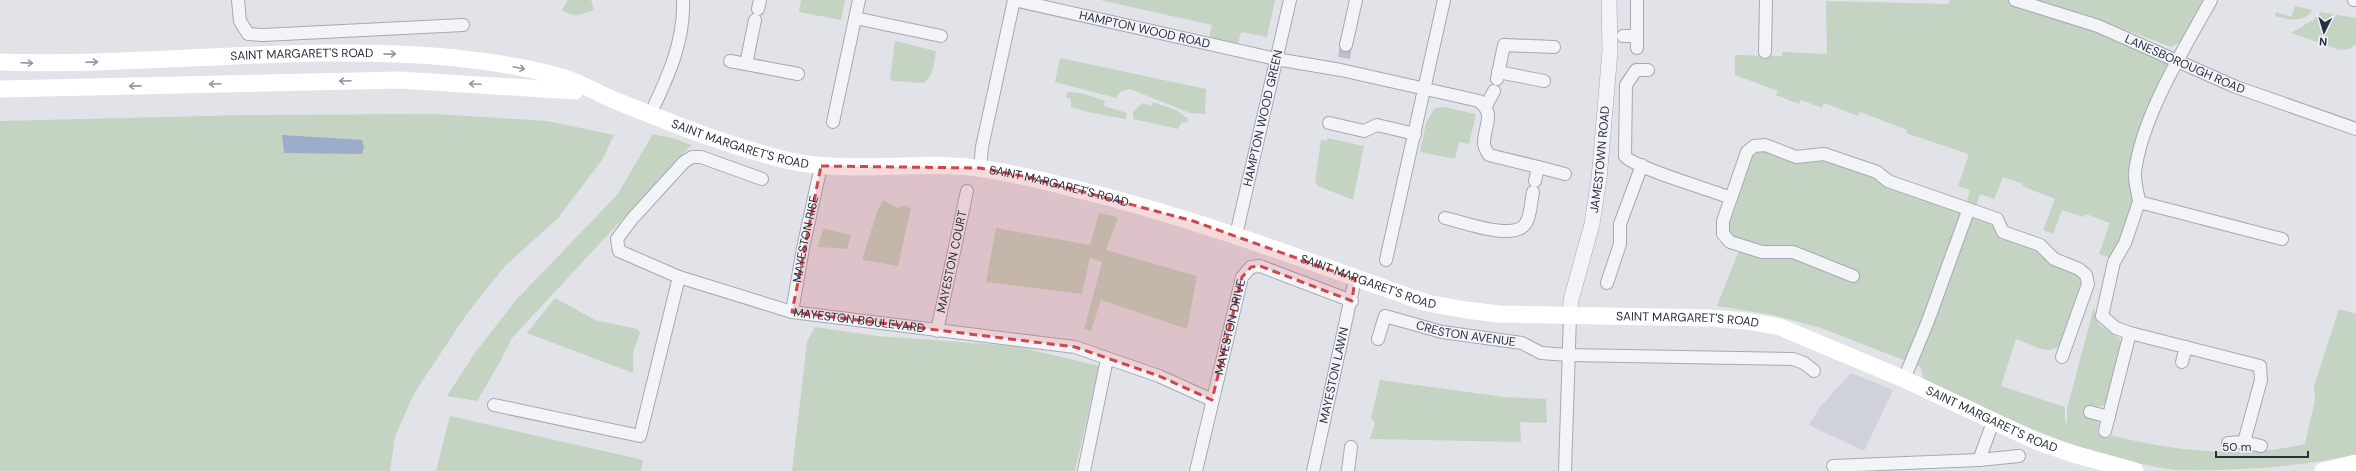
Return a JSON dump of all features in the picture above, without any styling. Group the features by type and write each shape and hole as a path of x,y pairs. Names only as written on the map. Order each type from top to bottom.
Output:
{"main road":[{"name":"SAINT MARGARET'S ROAD","path":"0,62 53,64 292,55 412,55 459,58 515,67 567,79 598,94 650,115 785,160 822,166 915,165 980,168 1028,177 1119,200 1236,235 1355,279 1428,303 1466,310 1570,316 1710,318 1746,321 1780,328 1802,335 1904,379 1993,422 2070,453 2134,471"},
{"path":"412,55 412,80"},
{"name":"SAINT MARGARET'S ROAD","path":"0,89 412,80 553,88 598,94"},
{"path":"2323,471 2356,463"}],"street":[{"path":"238,0 240,20 248,34 262,35 463,25"},
{"path":"650,115 675,58 680,35 683,0"},
{"path":"833,122 859,0"},
{"path":"980,168 982,147 1014,0"},
{"name":"HAMPTON WOOD ROAD","path":"1014,0 1276,59 1341,70 1479,101 1486,106"},
{"name":"HAMPTON WOOD GREEN","path":"1236,235 1290,0"},
{"path":"1346,45 1356,0"},
{"path":"1386,260 1416,134 1444,0"},
{"name":"JAMESTOWN ROAD","path":"1570,316 1571,300 1592,224 1599,179 1610,50 1609,0"},
{"path":"1637,0 1637,48"},
{"path":"1765,52 1766,0"},
{"name":"LANESBOROUGH ROAD","path":"2014,0 2098,26 2178,60 2236,87 2356,129"},
{"path":"2211,0 2178,60 2142,137 2135,173 2139,202 2125,243 2114,262 2102,316 2116,328 2130,333 2260,366 2261,380 2244,442"},
{"path":"746,64 758,10"},
{"path":"855,18 941,36"},
{"path":"1624,36 1637,36"},
{"path":"1554,48 1504,45 1496,81 1486,106 1489,117 1484,144 1489,155 1566,174"},
{"path":"1341,70 1344,58"},
{"path":"730,61 798,74"},
{"path":"1648,70 1636,70 1626,85 1624,152 1628,160 1731,198"},
{"path":"1496,81 1544,81"},
{"path":"1329,123 1364,131 1377,125 1416,134"},
{"path":"1853,276 1793,252 1762,252 1730,242 1723,234 1723,221 1747,152 1754,146 1764,145 1796,157 1824,154 1878,172 1888,181 1996,220 2003,232 2040,245 2054,260 2078,269 2086,275 2088,284 2062,357"},
{"name":"MAYESTON BOULEVARD","path":"762,179 701,157 692,157 684,162 632,218 617,239 619,251 679,277 792,312 1075,347 1107,360 1159,376 1212,400"},
{"path":"1607,283 1620,244 1620,224 1642,165"},
{"name":"MAYESTON RISE","path":"792,312 803,248 822,166"},
{"path":"1445,218 1508,233 1519,230 1527,222 1538,168"},
{"name":"MAYESTON COURT","path":"937,331 968,191"},
{"path":"2139,202 2282,239"},
{"path":"1904,379 1928,321 1968,211"},
{"name":"MAYESTON DRIVE","path":"1196,471 1242,277 1251,267 1260,266 1352,301"},
{"path":"494,404 640,436 679,277"},
{"name":"MAYESTON LAWN","path":"1313,471 1352,301 1355,279"},
{"name":"CRESTON AVENUE","path":"1378,339 1385,316 1442,332 1522,343 1541,353 1568,355"},
{"path":"1565,471 1570,316"},
{"path":"2105,431 2130,333"},
{"path":"2182,362 2186,347"},
{"path":"1568,355 1794,359 1804,363 1814,371"},
{"path":"1084,471 1107,360"},
{"path":"2090,412 2109,418"},
{"path":"1979,460 1993,422"},
{"path":"2228,443 2244,442 2261,446"},
{"path":"1348,471 1351,447"},
{"path":"1833,466 1979,460 2019,456"}],"highlighted area":[{"path":"821,166 980,168 1028,177 1193,221 1355,279 1352,301 1260,266 1251,267 1242,277 1212,400 1159,376 1075,347 792,312"}],"shaded area":[{"path":"1850,374 1854,374 1893,390 1864,451 1809,425 1820,407"}],"green space":[{"path":"568,0 591,0 594,10 578,15 566,13 562,10"},
{"path":"801,0 845,0 841,20 799,12"},
{"path":"1100,0 1275,0 1267,37 1241,32 1238,44 1209,37 1212,25"},
{"path":"1949,0 2015,0 2177,60 2143,137 2139,202 2115,259 2099,254 2110,223 2086,214 2083,217 2062,210 2053,234 2043,230 2055,199 2022,186 2023,184 2003,177 1994,199 1980,194 1976,206 1966,203 1970,190 1958,186 1969,154 1906,133 1907,130 1860,112 1858,116 1824,103 1822,108 1801,100 1799,104 1776,95 1778,91 1735,75 1735,55 1782,56 1782,52 1827,54 1826,1 1949,4"},
{"path":"2029,0 2203,0 2181,42 2171,47 2084,14"},
{"path":"2295,6 2312,10 2310,14 2302,19 2288,19 2275,16 2276,12 2291,17"},
{"path":"2321,12 2356,18 2356,44 2349,49 2340,50 2291,33 2313,20"},
{"path":"895,41 936,51 932,72 924,83 893,81 890,79"},
{"path":"1060,58 1206,89 1205,114 1190,113 1130,89 1120,92 1116,98 1055,82"},
{"path":"1067,92 1081,93 1105,101 1104,106 1127,113 1125,119 1071,107 1071,99 1066,97"},
{"path":"1153,102 1176,110 1188,119 1187,123 1182,122 1178,129 1133,119 1133,112 1142,103 1151,106"},
{"path":"1444,107 1476,114 1469,144 1459,142 1455,159 1420,152 1426,123 1435,108"},
{"path":"436,114 547,121 614,135 602,160 558,218 505,266 466,315 415,392 395,436 390,471 0,471 0,121 246,115"},
{"path":"653,134 676,139 691,145 512,338 477,401 447,396 474,354 517,299 617,195"},
{"path":"1327,138 1364,146 1353,200 1318,186 1315,182 1321,140 1327,141"},
{"path":"1755,146 1796,157 1824,154 1996,220 2003,232 2038,246 2062,260 2072,268 2081,277 2086,287 2077,315 2068,335 2063,343 2056,348 2048,350 2016,339 2001,386 2065,407 2065,423 2067,423 2067,409 2094,307 2098,324 2120,339 2121,344 2107,401 2103,406 2093,407 2099,425 2098,432 2149,444 2201,451 2253,451 2279,449 2305,444 2315,400 2314,386 2339,309 2356,314 2356,455 2311,463 2244,469 2176,470 2143,465 2111,457 2049,436 1929,382 1923,378 1921,367 1824,329 1773,315 1717,306 1741,246 1723,234"},
{"path":"883,200 898,208 906,205 911,208 898,266 862,260 878,209"},
{"path":"1099,213 1118,217 1106,250 1197,276 1187,329 1101,300 1091,331 1084,329 1102,262 1090,258 1082,294 986,282 996,228 1090,245"},
{"path":"823,228 851,235 847,249 818,247"},
{"path":"555,298 595,320 637,329 640,333 633,352 633,373 527,333"},
{"path":"815,327 877,336 1015,346 1099,366 1075,471 792,471 807,342"},
{"path":"1380,380 1504,397 1546,399 1547,423 1520,422 1521,442 1370,439 1375,423 1371,418"},
{"path":"450,416 643,460 641,471 436,471"}],"water":[{"path":"282,135 362,140 364,147 362,154 284,153"}],"tunnel":[{"path":"1344,58 1346,45"}]}
